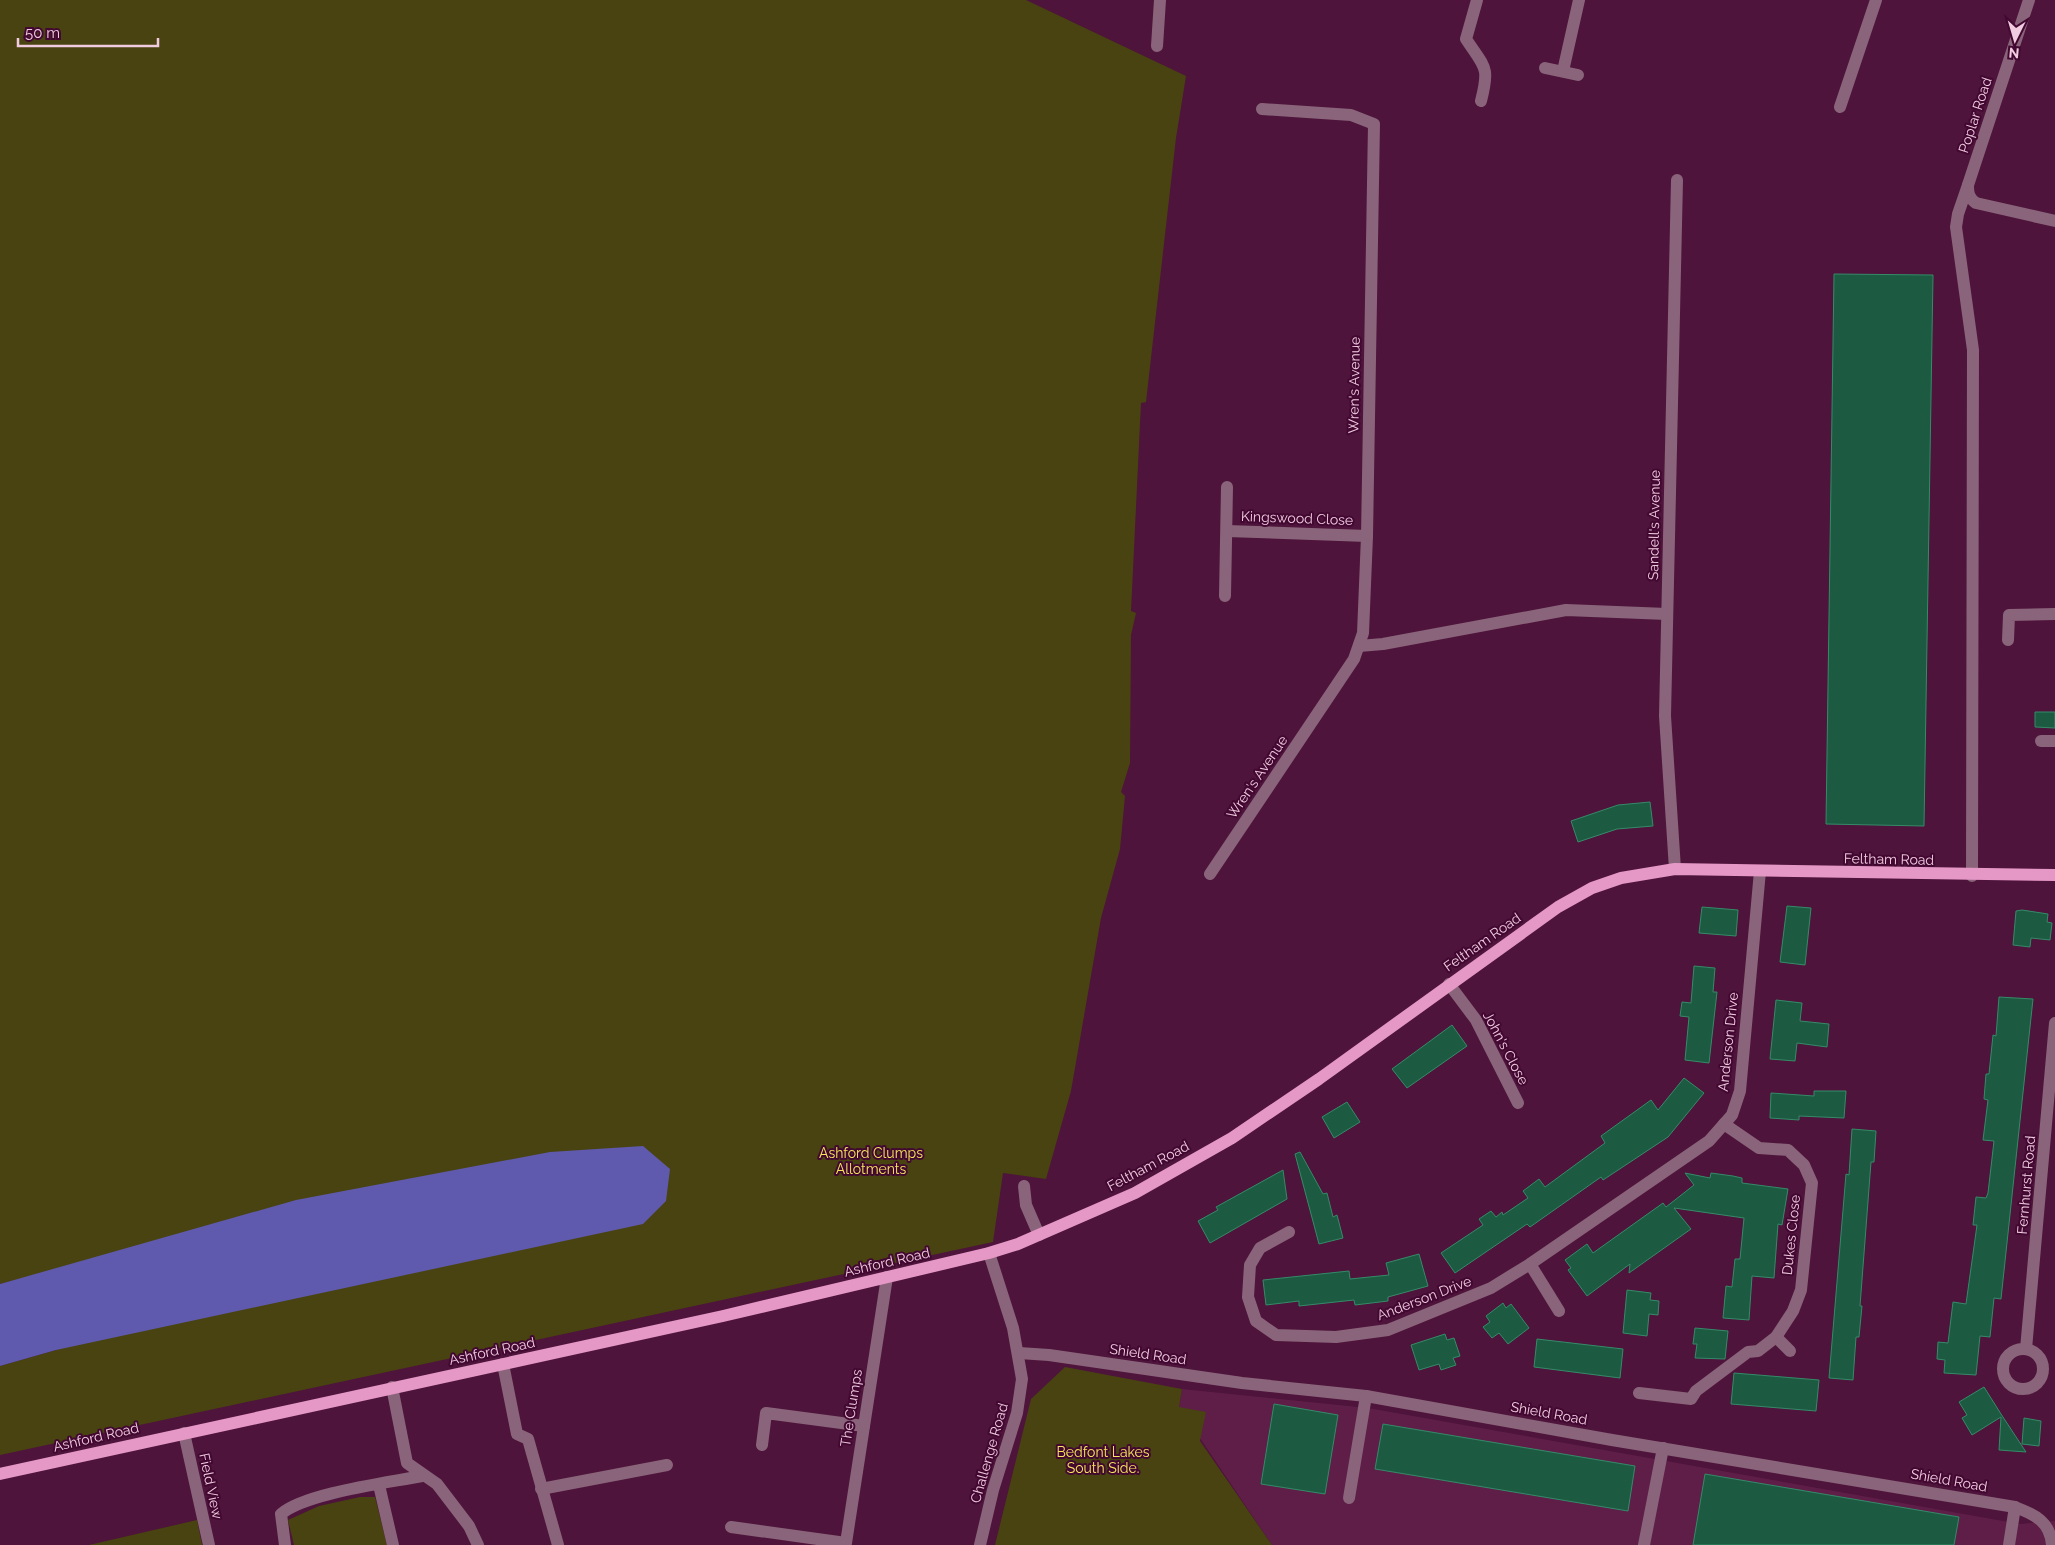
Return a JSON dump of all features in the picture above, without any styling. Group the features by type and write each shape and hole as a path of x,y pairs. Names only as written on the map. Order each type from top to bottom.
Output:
{"main road":[{"name":"Feltham Road","path":"989,1253 1039,1235 1135,1193 1232,1138 1319,1079 1558,906 1592,888 1622,878 1675,869 1972,876 2055,875"},
{"name":"Ashford Road","path":"0,1474 723,1316 989,1253"}],"street":[{"path":"1157,46 1160,0"},
{"path":"1476,0 1466,39 1486,68 1487,77 1481,101"},
{"path":"1563,71 1579,0"},
{"path":"1840,107 1876,0"},
{"name":"Poplar Road","path":"1972,876 1973,350 1956,227 1958,214 2029,0"},
{"path":"1545,68 1578,75"},
{"name":"Wren's Avenue","path":"1210,874 1354,659 1363,633 1367,536 1374,124 1351,116 1262,109"},
{"name":"Sandell's Avenue","path":"1675,869 1665,716 1677,180"},
{"path":"1968,185 1970,198 1982,205 2055,222"},
{"name":"Kingswood Close","path":"1225,596 1227,487"},
{"name":"Kingswood Close","path":"1227,531 1367,536"},
{"path":"1359,646 1384,644 1566,610 1667,614"},
{"path":"2008,640 2009,615 2055,614"},
{"path":"2041,741 2055,741"},
{"name":"Anderson Drive","path":"1289,1232 1260,1248 1250,1265 1248,1297 1256,1321 1276,1334 1336,1337 1388,1330 1491,1288 1530,1264 1709,1141 1732,1115 1740,1091 1760,871"},
{"name":"John's Close","path":"1449,984 1476,1020 1518,1103"},
{"name":"Fernhurst Road","path":"2026,1349 2055,1023"},
{"name":"Dukes Close","path":"1639,1394 1691,1399 1696,1391 1748,1352 1758,1350 1776,1336 1793,1311 1801,1290 1812,1183 1804,1164 1788,1150 1759,1148 1724,1124"},
{"path":"1024,1186 1026,1205 1039,1235"},
{"name":"Challenge Road","path":"980,1545 993,1490 1017,1413 1022,1379 1019,1353 1013,1328 989,1253"},
{"path":"1530,1264 1559,1311"},
{"name":"The Clumps","path":"732,1527 846,1544 887,1277"},
{"path":"1776,1336 1790,1351"},
{"name":"Shield Road","path":"1019,1353 1049,1355 1242,1383 1366,1396 2016,1507 2036,1515 2051,1533 2052,1545"},
{"path":"503,1364 517,1434 528,1439 534,1454 540,1489 558,1545"},
{"path":"392,1387 408,1463 422,1476 437,1484 469,1526 478,1545"},
{"path":"1349,1498 1366,1396"},
{"path":"762,1445 766,1413 864,1426"},
{"name":"Field View","path":"184,1433 209,1545"},
{"path":"1644,1545 1663,1448"},
{"path":"540,1489 667,1464"},
{"path":"285,1545 281,1514 290,1507 320,1496 422,1476"},
{"path":"379,1485 393,1545"},
{"path":"2009,1545 2016,1507"}],"shaded area":[{"path":"643,1146 670,1169 666,1201 643,1224 56,1350 0,1366 0,1284 296,1200 550,1152"},
{"path":"1182,1389 1368,1408 2020,1524 2055,1521 2055,1545 1272,1545 1179,1407"}],"green space":[{"name":"Ashford Clumps Allotments","path":"0,0 1026,0 1186,76 1176,138 1146,402 1141,403 1131,611 1136,613 1131,635 1130,763 1121,792 1125,796 1120,849 1101,918 1071,1091 1046,1179 1003,1173 993,1242 0,1455 0,1366 56,1350 31,1276 0,1284"},
{"name":"Bedfont Lakes South Side.","path":"1065,1367 1182,1389 1179,1407 1206,1412 1200,1441 1272,1545 995,1545 1031,1399"},
{"path":"360,1497 375,1497 387,1545 294,1545 288,1520 319,1506"},
{"path":"197,1520 202,1545 89,1545"}],"building":[{"path":"1834,274 1933,275 1924,826 1826,824"},
{"path":"2035,712 2055,712 2055,728 2035,727"},
{"path":"1650,802 1653,826 1617,829 1578,842 1571,821 1618,805"},
{"path":"1787,906 1811,908 1805,965 1780,962"},
{"path":"1702,907 1738,910 1736,936 1699,933"},
{"path":"2022,910 2048,914 2047,922 2052,923 2050,940 2031,938 2030,947 2013,945 2016,911"},
{"path":"1694,966 1715,968 1713,992 1717,992 1709,1063 1685,1060 1689,1017 1680,1016 1682,1002 1691,1003"},
{"path":"1999,997 2033,999 2001,1299 1994,1298 1990,1337 1980,1336 1976,1375 1944,1373 1945,1360 1937,1359 1938,1342 1948,1343 1953,1302 1966,1304 1977,1225 1973,1225 1976,1197 1986,1198 1988,1193 1994,1141 1983,1140 1988,1100 1984,1099 1986,1074 1989,1074 1993,1035 1996,1036"},
{"path":"1776,1000 1802,1003 1800,1021 1829,1024 1827,1047 1797,1043 1795,1061 1770,1059"},
{"path":"1452,1025 1467,1046 1407,1088 1392,1069"},
{"path":"1684,1078 1704,1093 1668,1137 1603,1180 1601,1177 1530,1227 1527,1224 1455,1273 1441,1253 1483,1225 1479,1219 1491,1211 1496,1217 1502,1212 1503,1215 1528,1198 1523,1191 1539,1179 1545,1187 1605,1143 1601,1136 1651,1100 1658,1110"},
{"path":"1814,1091 1846,1091 1844,1118 1799,1116 1799,1120 1770,1118 1771,1093 1814,1096"},
{"path":"1347,1102 1360,1122 1334,1138 1322,1117"},
{"path":"1852,1129 1876,1131 1874,1162 1871,1162 1860,1306 1862,1306 1859,1337 1856,1337 1853,1380 1829,1378 1846,1174 1849,1175"},
{"path":"1300,1152 1323,1194 1327,1193 1333,1217 1337,1215 1343,1238 1319,1244 1295,1154"},
{"path":"1283,1170 1287,1199 1210,1243 1198,1221 1218,1210 1216,1207"},
{"path":"1685,1173 1710,1178 1711,1173 1733,1176 1742,1178 1742,1183 1788,1189 1782,1225 1778,1224 1774,1278 1752,1276 1749,1320 1723,1318 1726,1286 1732,1287 1735,1259 1740,1259 1744,1218 1674,1208 1691,1229 1629,1273 1630,1264 1587,1296 1568,1270 1571,1268 1565,1260 1587,1244 1593,1253 1663,1203 1666,1207 1694,1185"},
{"path":"1419,1254 1428,1286 1388,1297 1388,1301 1355,1305 1354,1300 1299,1306 1299,1301 1266,1305 1263,1280 1349,1271 1350,1279 1389,1275 1386,1263"},
{"path":"1627,1290 1651,1293 1650,1300 1659,1301 1658,1315 1649,1314 1647,1336 1623,1333"},
{"path":"1503,1303 1506,1308 1511,1304 1529,1328 1508,1344 1499,1333 1492,1338 1483,1327 1490,1322 1486,1316"},
{"path":"1695,1328 1728,1331 1725,1359 1695,1358 1697,1344 1693,1344"},
{"path":"1445,1334 1447,1340 1454,1338 1460,1356 1453,1358 1456,1365 1441,1370 1439,1364 1419,1370 1411,1345"},
{"path":"1537,1339 1623,1349 1620,1378 1534,1367"},
{"path":"1734,1373 1819,1380 1816,1411 1731,1404"},
{"path":"1984,1387 2026,1452 1999,1450 2001,1417 1972,1435 1962,1418 1967,1415 1959,1402"},
{"path":"1274,1404 1338,1415 1325,1494 1261,1484"},
{"path":"2024,1418 2041,1421 2039,1446 2022,1444"},
{"path":"1383,1424 1635,1466 1628,1511 1375,1469"},
{"path":"1705,1474 1959,1517 1954,1545 1693,1545"}]}
